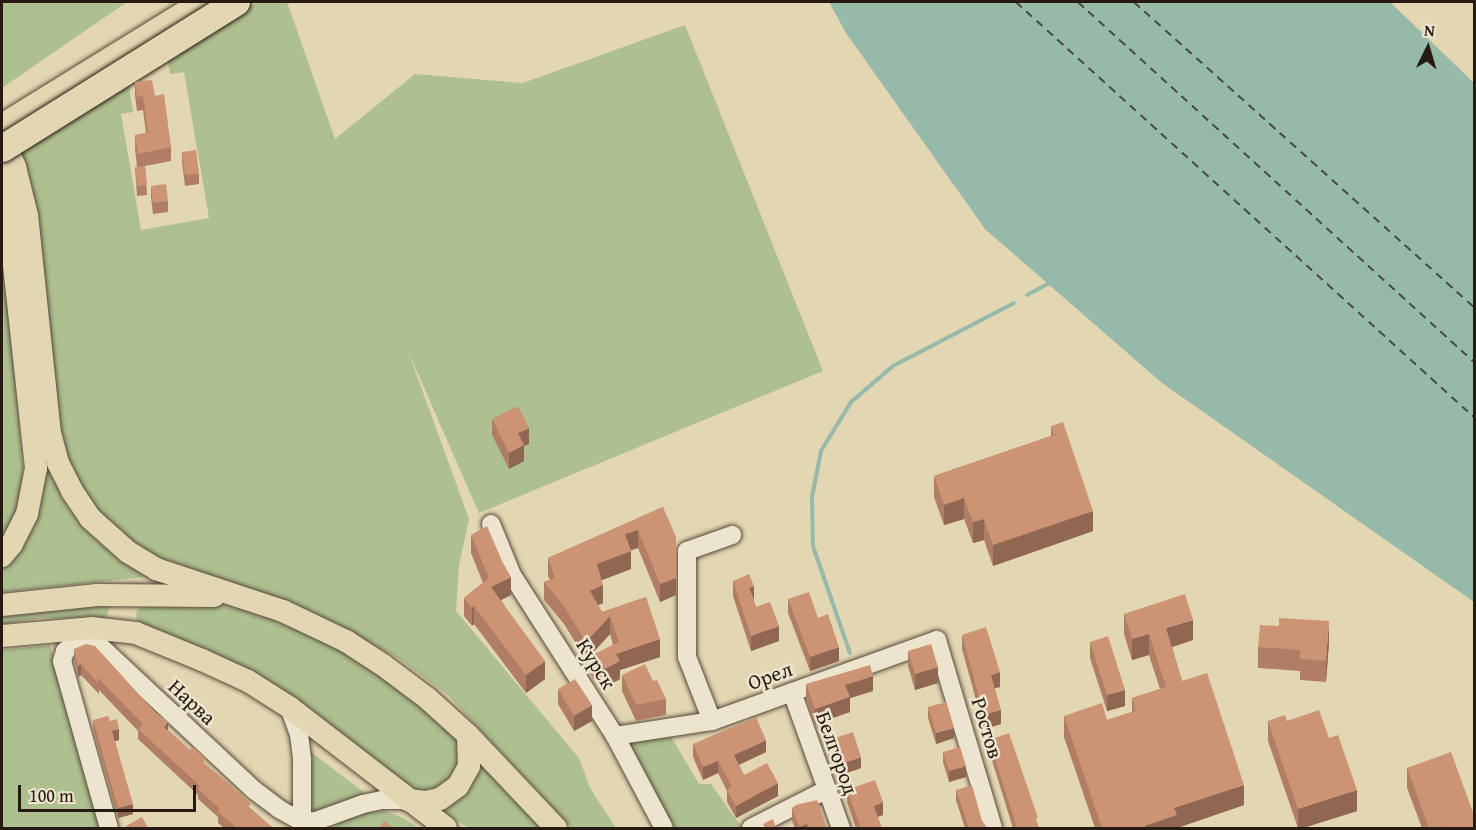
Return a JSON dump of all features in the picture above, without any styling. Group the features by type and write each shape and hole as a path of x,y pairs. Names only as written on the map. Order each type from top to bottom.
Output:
{"highway":[{"path":"2,127 204,2"},
{"path":"2,148 236,2"}],"main road":[{"path":"2,135 15,167 27,215 50,433 58,464 90,518 128,552 156,568 283,611 346,641 427,698 468,735 556,828"},
{"path":"2,177 11,236 36,468 27,514 12,544 2,556"},
{"path":"2,605 97,595 145,594 246,599"},
{"path":"136,633 126,624 124,611 132,598 145,594"},
{"path":"2,636 91,628 136,633 248,681 289,707 446,828"},
{"path":"408,800 426,802 440,799 458,786 469,766 468,735"}],"street":[{"name":"Курск","path":"491,524 512,575 615,736 664,828"},
{"path":"712,721 687,657 687,551 732,536"},
{"name":"Орел","path":"615,736 712,721 937,640"},
{"name":"Ростов","path":"937,640 993,828"},
{"name":"Нарва","path":"109,828 63,671 62,661 65,651 73,645 86,643 100,646 254,790 302,825"},
{"name":"Белгород","path":"792,692 841,828"},
{"path":"289,707 301,746 302,825 350,807 372,802 408,800"},
{"path":"751,828 826,790"}],"shaded area":[{"path":"2,2 127,2 2,88"},
{"path":"258,2 287,2 335,139 415,74 523,83 685,25 823,371 479,513 408,351 469,519 459,565 456,611 579,758 590,788 616,828 572,828 448,695 395,656 296,606 173,569 131,545 100,514 75,478 60,444 18,151 128,81 133,112 121,114 141,230 209,218 184,72 170,74 167,57"},
{"path":"829,2 1390,2 1474,83 1474,602 1162,383 985,229 846,33"},
{"path":"2,231 23,467 21,499 2,541"},
{"path":"43,446 62,498 86,531 114,555 155,576 2,592 2,569 17,551"},
{"path":"143,603 228,605 284,622 340,648 392,680 453,733 460,743 460,770 439,788 418,791 267,680 138,628 136,614"},
{"path":"111,604 104,622 79,618 42,618 2,624 2,612"},
{"path":"50,645 101,828 2,828 2,650"},
{"path":"670,735 699,784 711,784 742,828 668,828 621,741"},
{"path":"307,749 370,797 316,812 311,810"},
{"path":"479,760 542,828 468,828 438,807"},
{"path":"385,811 419,828 334,828 336,824 347,818 368,812"}],"building":[{"path":"152,80 155,96 164,94 171,147 138,154 135,135 148,133 143,96 137,97 135,82"},
{"path":"196,150 199,174 185,175 182,152"},
{"path":"145,166 147,185 137,186 135,167"},
{"path":"166,184 168,201 153,203 151,186"},
{"path":"518,406 529,428 518,433 524,445 509,453 492,419"},
{"path":"1063,422 1093,511 993,545 984,519 973,522 964,498 944,505 934,476 1054,435 1051,426"},
{"path":"663,507 676,537 676,578 660,584 638,530 625,534 631,551 597,564 603,585 590,591 602,612 646,597 660,639 616,654 620,661 605,669 599,659 593,661 591,656 619,642 610,616 586,642 564,606 544,582 555,578 548,558"},
{"path":"487,526 511,577 491,587 545,661 526,675 474,606 472,608 464,598 489,578 471,535"},
{"path":"749,574 754,586 749,588 756,607 770,602 779,626 751,636 733,581"},
{"path":"809,592 818,618 828,614 839,647 810,657 788,599"},
{"path":"1185,594 1193,620 1166,628 1182,681 1207,673 1244,785 1174,808 1177,815 1145,826 1146,828 1102,828 1064,716 1102,703 1107,720 1136,711 1132,698 1166,687 1149,634 1132,639 1124,614"},
{"path":"1279,618 1329,621 1326,661 1300,659 1300,650 1258,647 1260,625 1279,626"},
{"path":"986,627 1000,672 991,675 1001,710 984,715 962,635"},
{"path":"1108,636 1125,690 1107,695 1090,642"},
{"path":"86,644 95,646 155,712 168,722 164,727 190,750 193,747 206,759 203,762 242,795 251,804 248,807 273,828 237,828 218,812 220,809 198,789 200,786 138,729 143,724 97,677 99,684 81,664 78,666 74,649"},
{"path":"931,644 938,667 915,674 908,651"},
{"path":"645,664 653,681 657,680 666,699 636,705 622,675"},
{"path":"870,665 873,676 845,685 850,697 815,709 806,684"},
{"path":"575,679 592,705 574,716 558,689"},
{"path":"946,702 954,728 936,733 928,707"},
{"path":"1319,710 1329,738 1338,735 1357,790 1298,809 1268,721 1285,715 1287,721"},
{"path":"108,716 110,721 117,719 119,729 112,731 133,804 118,808 93,720"},
{"path":"756,717 766,740 734,755 744,775 767,763 778,783 736,806 727,790 732,787 718,761 703,767 693,744"},
{"path":"853,732 861,757 841,764 832,739"},
{"path":"1009,733 1038,818 1036,819 1039,828 1017,828 989,740"},
{"path":"960,747 966,766 949,771 943,752"},
{"path":"1451,752 1474,815 1474,828 1447,828 1446,826 1429,828 1407,768"},
{"path":"875,780 883,802 874,806 882,828 861,828 847,790"},
{"path":"972,785 982,821 987,828 969,828 956,790"},
{"path":"817,800 827,828 809,828 807,824 799,827 792,808"},
{"path":"142,817 148,828 127,828 126,826"},
{"path":"773,819 776,828 765,828 763,824"},
{"path":"384,821 394,828 379,828"}],"waterway":[{"path":"1027,295 1048,284"},
{"path":"850,653 813,546 812,497 821,451 851,402 893,366 1014,303"}],"ferry route":[{"path":"1016,2 1474,417"},
{"path":"1078,2 1474,362"},
{"path":"1134,2 1474,307"}]}
